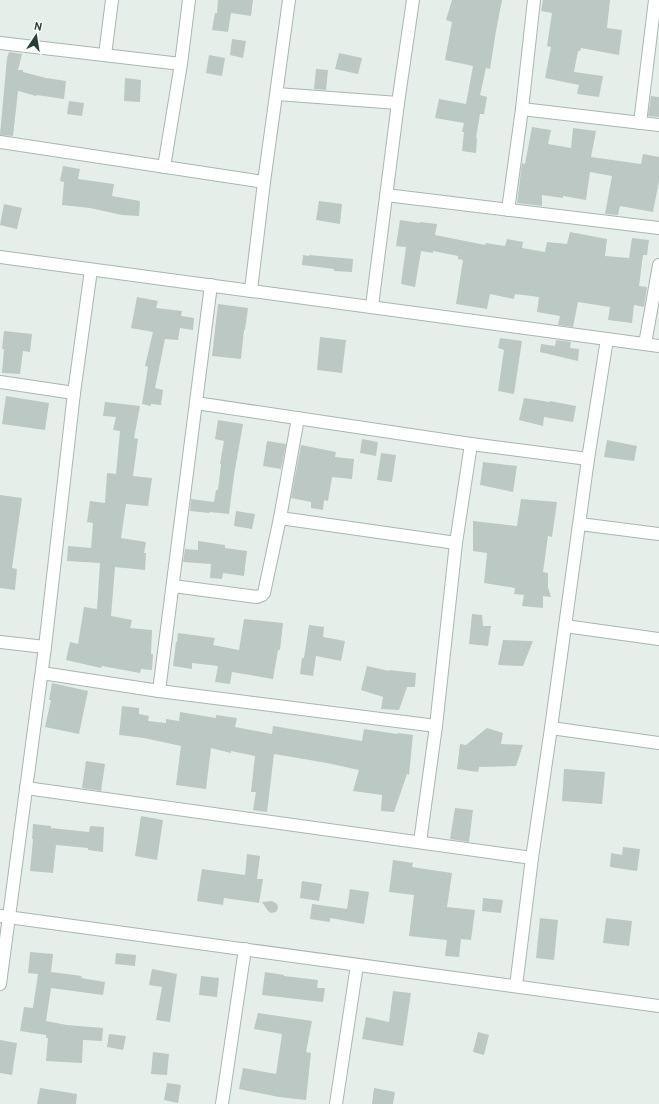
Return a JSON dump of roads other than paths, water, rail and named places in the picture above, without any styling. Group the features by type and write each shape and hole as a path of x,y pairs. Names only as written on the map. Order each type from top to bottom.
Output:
{"street":[{"path":"105,55 112,0"},
{"path":"164,167 181,64 189,0"},
{"path":"251,290 288,0"},
{"path":"372,306 413,0"},
{"path":"508,210 522,109 534,0"},
{"path":"640,123 655,26 655,0"},
{"path":"0,43 181,64"},
{"path":"276,94 398,103"},
{"path":"522,109 659,125"},
{"path":"0,142 264,182"},
{"path":"386,196 659,228"},
{"path":"0,257 372,306 659,346"},
{"path":"645,344 659,265"},
{"path":"0,984 4,917 26,788 42,673 74,393 91,270"},
{"path":"159,691 211,285"},
{"path":"516,986 532,858 552,728 588,460 607,339"},
{"path":"0,382 74,393"},
{"path":"196,403 588,460"},
{"path":"172,586 257,596 262,595 265,590 280,518 298,418"},
{"path":"420,842 436,726 456,543 471,444"},
{"path":"280,518 456,543"},
{"path":"580,524 659,534"},
{"path":"565,626 659,639"},
{"path":"0,642 45,647"},
{"path":"42,673 159,691 436,726"},
{"path":"552,728 659,743"},
{"path":"26,788 532,858"},
{"path":"4,917 659,1006"},
{"path":"222,1104 245,950"},
{"path":"336,1104 357,965"}]}
